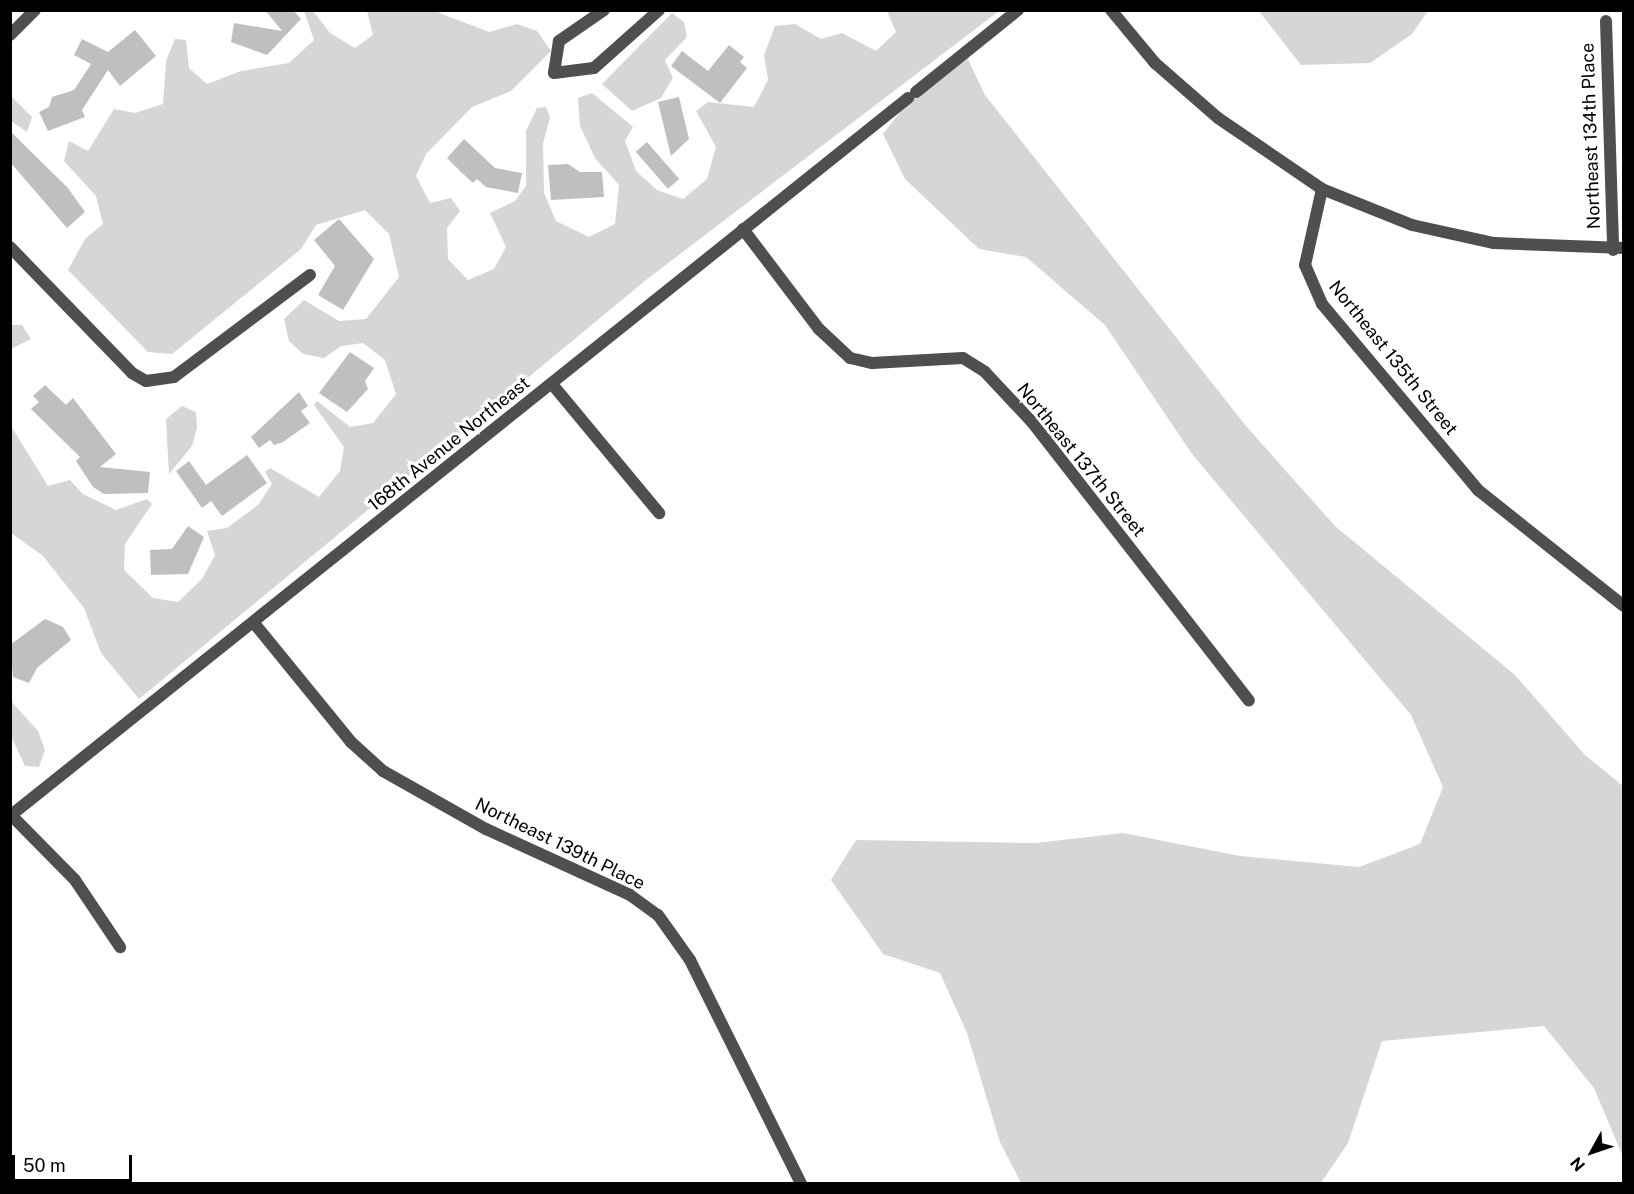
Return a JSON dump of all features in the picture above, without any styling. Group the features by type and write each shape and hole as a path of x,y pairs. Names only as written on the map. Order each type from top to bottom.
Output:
{"street":[{"path":"10,35 35,10"},
{"path":"604,10 559,41 554,73 594,68 659,10"},
{"name":"168th Avenue Northeast","path":"11,816 1018,10"},
{"path":"1111,10 1155,63 1218,118 1322,189 1412,225 1494,243 1618,249"},
{"name":"Northeast 134th Place","path":"1606,21 1618,249"},
{"name":"Northeast 135th Street","path":"1322,189 1305,265 1322,304 1478,490 1623,606"},
{"name":"Northeast 137th Street","path":"743,229 819,330 850,358 872,363 963,358 985,372 1032,422 1249,701"},
{"path":"10,247 132,373 146,381 174,377 310,275"},
{"path":"552,384 659,513"},
{"name":"Northeast 139th Place","path":"254,623 351,742 383,771 486,829 630,895 658,915 690,960 801,1184"},
{"path":"11,816 75,880 120,947"}],"shaded area":[{"path":"432,10 489,32 517,24 537,31 551,51 511,91 472,107 426,154 416,176 430,203 451,198 460,211 447,228 448,259 468,280 494,269 506,247 490,213 515,201 526,186 526,131 537,108 546,107 550,118 543,143 544,193 556,221 589,237 615,224 619,185 595,158 580,126 578,98 592,93 633,127 625,141 636,171 657,190 683,199 707,179 716,147 696,111 708,102 754,107 768,80 764,55 775,26 795,24 821,39 842,33 876,51 896,32 887,11 999,11 646,280 139,699 101,653 84,608 43,556 11,533 11,426 48,486 70,480 83,494 116,510 147,499 152,504 125,544 124,570 153,598 178,602 202,579 215,555 207,531 227,528 258,505 272,484 265,472 270,468 319,497 340,471 344,447 314,405 317,401 350,427 373,423 396,394 385,360 363,343 341,346 324,358 303,354 289,341 284,319 304,300 339,321 366,319 399,277 389,234 365,210 316,225 301,249 172,354 148,352 68,270 85,239 103,224 96,196 64,161 69,141 88,151 114,109 135,113 163,104 166,61 175,39 186,40 189,68 207,84 241,71 289,63 314,40 304,11 313,11 330,33 355,48 373,35 367,11"},
{"path":"1259,11 1428,11 1412,34 1370,63 1301,65"},
{"path":"672,13 684,22 687,37 665,60 673,78 661,98 632,111 602,84"},
{"path":"965,53 985,95 1246,426 1335,526 1515,675 1585,755 1623,786 1623,1157 1594,1088 1544,1026 1382,1041 1348,1143 1321,1183 1021,1183 1000,1142 967,1033 940,973 883,954 831,880 856,840 1036,843 1123,833 1240,856 1359,867 1420,844 1443,787 1411,715 1192,454 1105,325 1026,257 979,249 905,179 883,134 916,92"},
{"path":"10,95 32,117 27,132 11,121"},
{"path":"11,325 22,325 31,339 11,349"},
{"path":"182,406 196,412 197,428 192,446 169,474 166,419"},
{"path":"10,700 38,731 45,750 39,767 25,766 11,736"}],"building":[{"path":"265,10 293,10 301,19 267,55 231,42 234,23 282,31"},
{"path":"135,30 156,56 120,86 108,70 82,110 85,117 48,131 39,112 49,107 52,97 74,90 91,64 74,55 82,39 108,52"},
{"path":"729,45 744,57 740,62 747,68 720,103 671,66 682,51 708,71"},
{"path":"679,97 689,139 671,156 658,102"},
{"path":"10,131 68,188 85,212 67,228 10,162"},
{"path":"464,139 495,168 522,173 518,193 486,187 477,179 473,183 447,158"},
{"path":"647,142 679,179 668,189 636,152"},
{"path":"568,164 580,172 602,172 604,197 551,200 548,165"},
{"path":"339,219 374,259 343,310 318,295 335,266 314,240"},
{"path":"350,352 374,368 365,381 368,389 347,412 319,393"},
{"path":"45,385 66,405 73,398 116,454 100,467 150,472 148,493 104,494 93,487 76,461 80,457 31,409 39,402 33,396"},
{"path":"299,392 308,406 301,411 310,423 283,442 274,445 270,440 259,448 251,437"},
{"path":"247,455 267,483 222,516 211,501 202,508 176,471 189,461 206,485"},
{"path":"188,526 204,537 188,574 151,575 150,550 172,549"},
{"path":"45,619 63,627 71,640 37,668 29,683 13,677 10,645"}]}
